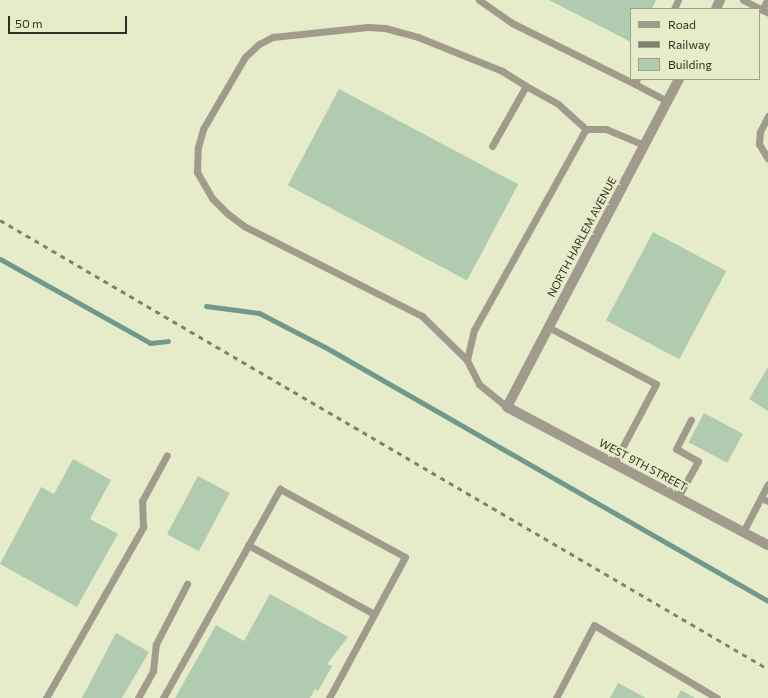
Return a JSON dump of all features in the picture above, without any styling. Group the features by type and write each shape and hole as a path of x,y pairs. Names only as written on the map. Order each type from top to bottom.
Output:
{"street":[{"name":"NORTH HARLEM AVENUE","path":"507,407 678,80"},
{"name":"WEST 9TH STREET","path":"507,407 768,545"}],"lane":[{"path":"479,0 512,23 630,79"},
{"path":"744,0 758,8"},
{"path":"765,12 767,0"},
{"path":"507,407 479,384 467,360 422,316 244,226 227,213 212,198 197,172 198,147 203,129 245,57 259,44 273,37 367,27 386,28 418,37 502,71 558,104 586,129 606,129 644,144"},
{"path":"636,82 668,101"},
{"path":"492,146 526,86"},
{"path":"768,116 760,132 759,144 768,159"},
{"path":"467,360 474,330 586,129"},
{"path":"548,327 656,384 614,463"},
{"path":"678,497 698,461 676,449 691,420"},
{"path":"46,698 143,527 142,501 167,455"},
{"path":"743,532 768,484"},
{"path":"163,698 280,490 405,557 329,698"},
{"path":"761,498 768,501"},
{"path":"248,545 374,614"},
{"path":"138,698 153,671 156,644 187,584"},
{"path":"556,698 594,625 717,698"}],"building":[{"path":"549,0 656,0 652,8 630,8 630,41"},
{"path":"339,89 518,184 467,281 288,185"},
{"path":"653,232 726,271 679,359 606,320"},
{"path":"768,367 768,411 749,399"},
{"path":"704,413 743,434 727,463 689,442"},
{"path":"73,459 111,480 90,519 118,534 77,607 0,564 41,487 54,494"},
{"path":"198,476 230,493 199,551 167,534"},
{"path":"270,594 348,637 327,664 332,666 318,691 315,689 310,698 175,698 216,625 244,641"},
{"path":"116,633 149,652 122,698 82,698"},
{"path":"618,683 646,698 610,698"},
{"path":"681,690 695,698 677,698"}],"waterway":[{"path":"0,259 150,343 168,341"},
{"path":"206,306 259,313 325,347 768,601"}],"railway":[{"path":"0,220 768,669"}]}
